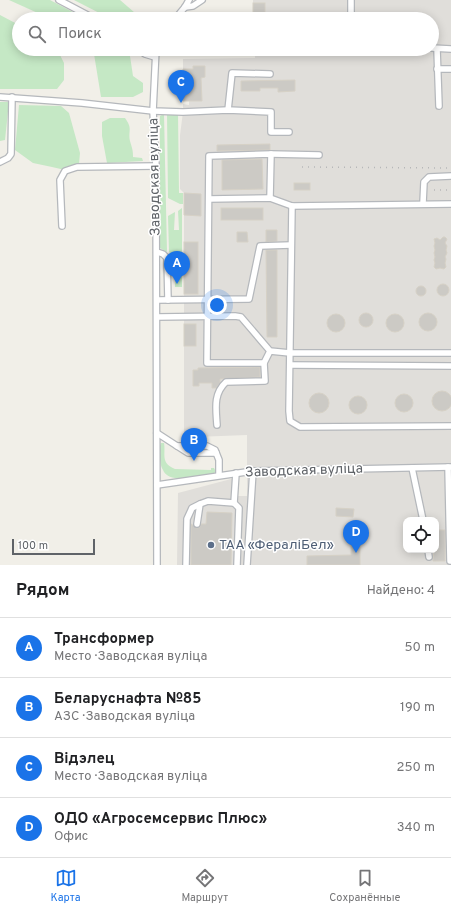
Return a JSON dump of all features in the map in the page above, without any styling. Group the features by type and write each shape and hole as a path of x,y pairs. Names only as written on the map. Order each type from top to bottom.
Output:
{"street":[{"path":"59,0 81,12"},
{"path":"181,12 189,0"},
{"path":"185,7 193,6 202,0"},
{"path":"351,0 351,12"},
{"path":"439,48 451,49"},
{"path":"435,56 439,106"},
{"name":"Заводская вуліца","path":"155,57 154,111 157,252 157,565"},
{"path":"437,69 451,69"},
{"path":"228,110 232,74 270,74"},
{"path":"0,97 82,103 154,111 183,112 228,110 271,112 271,132 289,132"},
{"path":"0,162 8,158 11,154 12,97"},
{"path":"270,198 271,154"},
{"path":"264,363 207,363 209,156 271,154 319,155"},
{"path":"62,226 60,180 65,171 77,166 156,166"},
{"path":"423,204 424,182 429,177 451,176"},
{"path":"209,199 270,198 292,206 451,204"},
{"path":"292,206 290,421 300,427 451,426"},
{"path":"157,300 183,301 249,299 260,246 291,245"},
{"path":"157,252 163,254 167,258 168,300"},
{"path":"157,317 241,318 270,351 290,353 451,353"},
{"path":"216,425 216,399 222,386 226,382 265,381 264,363 270,351"},
{"path":"290,365 451,366"},
{"path":"157,433 177,446 207,446 215,450 219,460 219,475"},
{"path":"449,467 450,561"},
{"name":"Заводская вуліца","path":"157,485 253,471 449,467"},
{"path":"412,468 422,517"},
{"path":"247,565 253,471"},
{"path":"234,503 236,473"},
{"path":"186,565 187,519 192,508 208,501 234,503 239,508 237,565"},
{"path":"197,524 200,504"},
{"path":"428,553 429,557"}],"shaded area":[{"path":"253,0 451,0 451,565 177,565 178,493 233,479 231,496 247,496 247,435 195,437 184,435 184,193 180,189 180,135 183,104 189,105 189,101 183,101 183,59 255,58 255,56 439,56 439,12 253,12"}],"green space":[{"path":"9,0 50,0 73,12 36,12"},
{"path":"74,0 120,0 134,12 97,12"},
{"path":"0,15 12,21 12,56 60,56 64,63 64,80 57,89 0,89"},
{"path":"94,56 130,56 133,76 143,83 143,92 133,97 101,97"},
{"path":"0,102 9,102 5,140 0,141"},
{"path":"19,105 61,106 69,113 80,153 79,164 65,170 33,163 15,150"},
{"path":"167,113 178,113 179,193 183,193 183,204 168,198"},
{"path":"164,114 167,252 160,248 160,116"},
{"path":"110,118 125,118 130,127 130,141 133,157 142,158 143,161 107,163 102,136 102,122"},
{"path":"182,208 182,287 175,287 175,258 169,252 168,216 175,212 174,230 179,230 178,211"},
{"path":"161,443 164,443 165,461 170,467 175,469 211,470 211,468 214,468 216,472 192,478 178,478 166,475 161,465"}],"building":[{"path":"253,3 265,3 265,12 253,12"},
{"path":"193,66 205,66 205,77 201,78 202,101 183,101 183,69 193,69"},
{"path":"295,80 295,91 278,92 278,88 260,88 260,91 241,91 241,81"},
{"path":"270,144 270,150 217,151 217,145"},
{"path":"262,159 263,189 222,190 222,160"},
{"path":"294,183 310,183 310,190 294,190"},
{"path":"184,193 201,194 201,216 184,215"},
{"path":"221,208 263,208 263,220 221,220"},
{"path":"266,230 277,230 277,241 266,242"},
{"path":"237,232 247,232 248,242 237,242"},
{"path":"443,237 447,239 445,243 447,246 447,253 445,257 446,267 444,269 436,269 434,267 434,239 437,238 440,240"},
{"path":"184,242 198,242 198,294 184,294"},
{"path":"266,250 277,250 277,337 267,337"},
{"path":"441,284 445,284 449,290 445,296 441,296 437,292 437,288"},
{"path":"419,286 423,286 425,287 425,295 419,296 416,293 416,289"},
{"path":"363,313 369,313 373,317 373,323 369,327 363,327 359,323 359,317"},
{"path":"428,313 434,316 437,322 434,328 428,331 422,328 419,322 422,316"},
{"path":"336,314 342,317 345,323 342,329 336,332 330,329 327,323 330,317"},
{"path":"395,314 401,317 404,323 401,329 395,332 389,329 386,323 389,317"},
{"path":"184,324 196,324 196,346 184,346"},
{"path":"260,367 260,377 220,379 220,383 216,388 212,388 212,383 199,383 199,386 193,386 193,370 198,370 198,368"},
{"path":"442,391 449,394 452,401 449,408 442,411 435,408 432,401 435,394"},
{"path":"319,393 326,396 329,403 326,410 319,413 312,410 309,403 312,396"},
{"path":"404,394 410,397 413,403 410,409 404,412 398,409 395,403 398,397"},
{"path":"354,396 362,396 367,401 365,412 362,414 354,414 349,409 349,401"},
{"path":"336,508 354,509 353,517 336,516"},
{"name":"ТАА «ФераліБел»","path":"207,512 232,513 231,565 191,565 191,524 197,528 200,527 201,524 206,524"},
{"path":"439,530 445,530 445,561 433,561 434,553 439,553"},
{"path":"359,534 364,535 364,542 360,542 360,565 307,565 307,556 351,555 351,537 359,537"}],"railway":[{"path":"302,167 451,168"},
{"path":"434,190 451,190"}],"place":[{"name":"Відэлец","path":"181,103"},
{"name":"Трансформер","path":"177,284"},
{"name":"Беларуснафта №85","path":"194,461"},
{"name":"ТАА «ФераліБел»","path":"211,545"},
{"name":"ОДО «Агросемсервис Плюс»","path":"356,553"}]}
